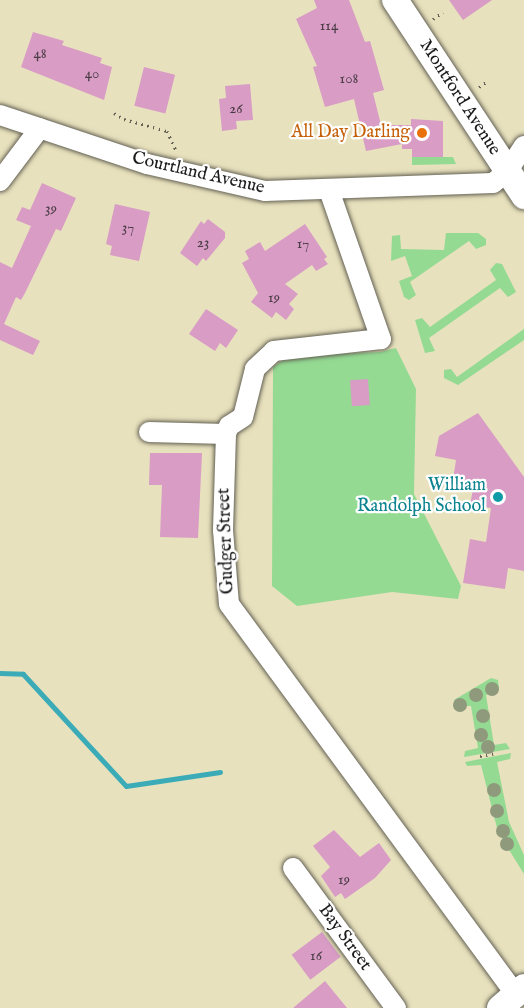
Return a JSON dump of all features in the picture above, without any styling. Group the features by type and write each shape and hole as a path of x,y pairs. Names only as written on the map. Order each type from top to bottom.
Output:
{"street":[{"name":"Montford Avenue","path":"395,0 524,196"},
{"name":"Courtland Avenue","path":"0,115 147,164 266,191 483,185 493,183 507,172"},
{"path":"0,181 40,128"},
{"path":"507,172 524,146"},
{"path":"149,432 226,434 229,426 243,417 255,369 274,351 381,339 328,190"},
{"name":"Gudger Street","path":"226,434 223,530 229,604 513,997"},
{"name":"Bay Street","path":"293,868 396,1008"}],"path":[{"path":"433,19 443,12"},
{"path":"479,87 488,81"},
{"path":"114,112 124,119 167,130 178,158"},
{"path":"480,756 496,753"}],"green space":[{"path":"412,157 453,157 456,164 412,165"},
{"path":"446,233 478,233 486,239 486,245 476,249 469,241 410,282 416,295 409,300 404,297 399,281 412,276 405,256 391,261 392,236 400,235 401,249 444,250"},
{"path":"496,263 502,264 516,292 508,297 500,288 429,338 435,351 425,353 415,320 422,318 430,327 496,280 490,270"},
{"path":"524,329 524,340 458,385 444,378 444,370 451,369 457,377"},
{"path":"396,348 416,389 414,494 461,586 458,599 392,592 297,606 272,586 273,367 289,356 380,352"},
{"path":"491,678 498,680 499,688 496,693 486,695 494,745 506,743 510,749 464,757 465,751 478,748 471,706 456,706 454,700"},
{"path":"511,753 510,759 497,762 509,822 524,855 524,874 498,832 481,765 467,766 465,762"}],"building":[{"path":"314,0 349,0 365,42 370,41 384,90 373,93 381,125 411,125 411,119 443,121 443,157 412,157 412,149 402,149 402,144 366,151 354,99 325,107 313,67 317,66 296,19 317,8"},
{"path":"449,0 492,0 463,20"},
{"path":"33,32 64,41 62,45 102,58 100,63 112,67 104,100 21,67"},
{"path":"144,67 175,75 165,114 134,106"},
{"path":"250,84 253,120 236,121 237,129 222,131 219,99 226,98 225,86"},
{"path":"42,183 76,198 61,231 56,229 25,293 21,300 16,297 4,324 40,341 33,355 0,340 0,262 12,268 31,226 16,220 22,207 30,210"},
{"path":"115,204 150,212 139,261 110,255 112,246 106,244"},
{"path":"208,219 225,232 225,238 206,261 203,258 197,266 180,253 201,221 204,224"},
{"path":"305,224 327,257 324,259 328,264 316,271 312,265 285,284 298,294 289,304 294,309 286,320 276,312 272,318 251,302 258,293 242,263 249,259 245,251 260,242 265,251"},
{"path":"206,309 238,330 226,348 220,343 215,351 189,334"},
{"path":"368,379 370,405 352,406 350,380"},
{"name":"William Randolph School","path":"478,413 524,477 524,571 508,568 505,589 463,583 470,539 486,542 491,508 470,505 474,484 453,480 456,460 435,456 439,436"},
{"path":"150,453 202,453 198,538 160,537 162,485 149,485"},
{"path":"334,830 360,857 379,843 391,860 375,878 345,899 341,893 335,897 321,876 330,867 313,846"},
{"path":"322,932 341,957 310,980 292,955"},
{"path":"325,981 347,1008 293,1008"}],"waterway":[{"path":"0,673 23,674 126,786 220,772"}],"place":[{"name":"All Day Darling","path":"422,133"},
{"name":"William Randolph School","path":"498,497"}]}
